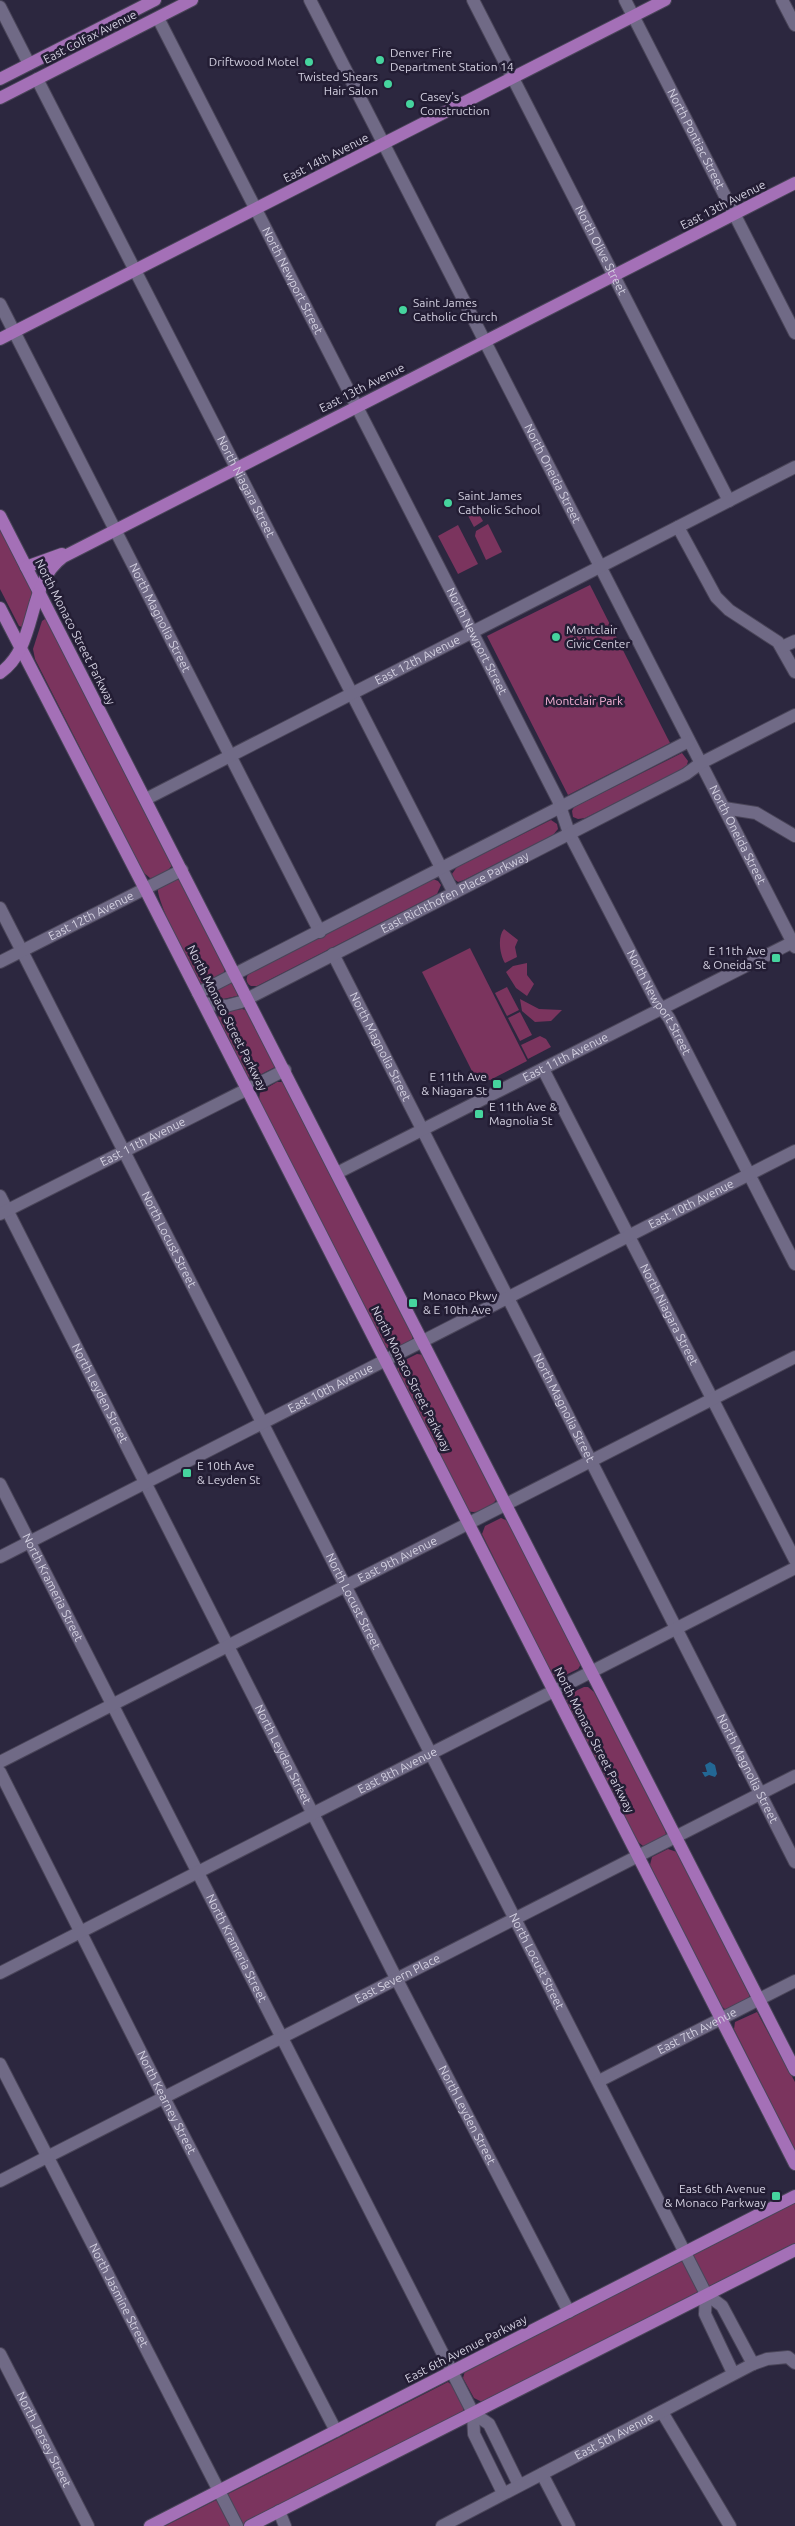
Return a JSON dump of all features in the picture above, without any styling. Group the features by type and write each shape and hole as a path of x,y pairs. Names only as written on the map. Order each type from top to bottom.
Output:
{"main road":[{"name":"East Colfax Avenue","path":"0,98 192,0"},
{"name":"East 14th Avenue","path":"0,340 665,0"},
{"name":"East Colfax Avenue","path":"0,79 151,1"},
{"name":"East 13th Avenue","path":"0,673 15,660 21,649 39,593 54,564 81,547 795,183"},
{"name":"North Monaco Street Parkway","path":"0,516 795,2070"},
{"path":"26,567 81,547"},
{"name":"North Monaco Street Parkway","path":"0,608 146,889 795,2164"},
{"name":"East 6th Avenue Parkway","path":"150,2526 795,2196"},
{"path":"250,2526 795,2250"}],"street":[{"name":"North Oneida Street","path":"310,0 794,943"},
{"name":"North Olive Street","path":"473,0 729,501"},
{"name":"North Pontiac Street","path":"625,0 795,333"},
{"path":"782,0 795,25"},
{"path":"0,7 29,64"},
{"name":"North Newport Street","path":"158,18 561,806 569,834 656,1001 669,1018 795,1264"},
{"name":"North Niagara Street","path":"37,79 454,893"},
{"name":"North Magnolia Street","path":"0,304 320,932"},
{"name":"East 12th Avenue","path":"146,799 795,467"},
{"path":"678,527 707,583 720,602 782,647 795,672"},
{"path":"782,647 795,641"},
{"name":"East Richthofen Place Parkway","path":"201,998 226,1006 248,998 686,774 701,763 795,715"},
{"name":"East Richthofen Place Parkway","path":"201,998 236,975 689,741"},
{"path":"724,808 756,813 795,836"},
{"name":"East 12th Avenue","path":"0,962 182,870"},
{"name":"North Locust Street","path":"0,908 706,2294 722,2306 753,2364"},
{"name":"East 11th Avenue","path":"337,1173 794,943"},
{"name":"North Magnolia Street","path":"333,954 795,1862"},
{"name":"North Niagara Street","path":"543,1069 795,1560"},
{"name":"East 11th Avenue","path":"4,1212 285,1070"},
{"name":"East 10th Avenue","path":"0,1557 795,1151"},
{"name":"North Leyden Street","path":"0,1196 4,1212 146,1482 396,1978 569,2312"},
{"name":"East 9th Avenue","path":"0,1762 795,1357"},
{"name":"North Krameria Street","path":"0,1484 473,2413 474,2434 503,2493"},
{"name":"East 8th Avenue","path":"0,1973 795,1568"},
{"name":"North Kearney Street","path":"0,1772 163,2096 336,2431"},
{"name":"East Severn Place","path":"0,2181 163,2096 282,2038 396,1978 795,1776"},
{"name":"East 7th Avenue","path":"599,2081 795,1981"},
{"name":"North Jasmine Street","path":"0,2064 46,2158 237,2526"},
{"name":"North Locust Street","path":"706,2294 705,2314 733,2374"},
{"name":"North Jersey Street","path":"0,2354 88,2526"},
{"name":"East 5th Avenue","path":"442,2526 753,2364 767,2359 792,2360"},
{"path":"662,2412 730,2526"},
{"name":"North Krameria Street","path":"473,2413 489,2424 519,2485"},
{"path":"542,2474 569,2526"},
{"path":"279,2511 285,2526"}],"green space":[{"path":"475,507 483,521 474,527 466,512"},
{"path":"0,524 34,592 22,627 19,626 0,589"},
{"path":"488,524 502,552 486,560 475,536 476,531"},
{"path":"458,525 478,564 458,574 438,536"},
{"name":"Montclair Park","path":"590,585 670,743 568,795 487,636"},
{"path":"45,619 49,620 173,863 167,871 160,875 150,878 143,872 35,659 33,649 42,621"},
{"path":"682,753 688,761 686,768 585,818 578,819 573,817 572,811 574,807"},
{"path":"551,820 557,824 558,829 553,835 464,880 458,882 454,879 452,874 457,867"},
{"path":"178,879 182,881 225,969 223,974 202,984 176,937 159,895 158,888"},
{"path":"433,879 441,885 437,894 257,986 251,986 247,982 249,973"},
{"path":"504,929 518,940 515,947 517,957 505,963 500,946 500,937"},
{"path":"470,948 527,1061 490,1080 474,1075 422,972"},
{"path":"527,963 527,975 534,984 527,996 516,988 506,972 513,966"},
{"path":"229,982 233,983 238,994 237,996 223,999 212,997 210,993"},
{"path":"507,987 519,1010 507,1016 495,993"},
{"path":"520,999 539,1009 562,1010 551,1021 535,1022 522,1011"},
{"path":"246,1010 275,1067 252,1079 247,1076 218,1019 219,1013"},
{"path":"520,1012 532,1035 520,1041 508,1018"},
{"path":"540,1036 546,1039 551,1047 528,1059 521,1045"},
{"path":"277,1082 284,1082 413,1334 412,1340 392,1350 385,1347 259,1100 260,1092"},
{"path":"417,1354 424,1355 497,1498 484,1509 476,1512 468,1511 396,1371 401,1362"},
{"path":"501,1518 508,1521 581,1664 578,1669 557,1679 553,1677 482,1534 485,1526"},
{"path":"588,1687 594,1692 664,1828 666,1834 656,1841 643,1846 637,1841 566,1701 569,1694"},
{"path":"668,1849 677,1852 749,1994 749,1998 726,2010 720,2005 650,1865 652,1857"},
{"path":"757,2012 795,2082 795,2152 734,2029 735,2022"},
{"path":"795,2203 795,2243 482,2402 474,2398 463,2378 465,2371"},
{"path":"448,2382 453,2386 464,2407 462,2414 242,2526 165,2526"}],"water":[{"path":"710,1762 715,1765 717,1774 715,1777 709,1775 705,1777 702,1772 707,1772 705,1765"}],"place":[{"name":"Denver Fire Department Station 14","path":"380,60"},
{"name":"Driftwood Motel","path":"309,62"},
{"name":"Twisted Shears Hair Salon","path":"388,84"},
{"name":"Casey's Construction","path":"410,104"},
{"name":"Saint James Catholic Church","path":"403,310"},
{"name":"Saint James Catholic School","path":"448,503"},
{"name":"Montclair Civic Center","path":"556,637"},
{"name":"E 11th Ave & Oneida St","path":"776,958"},
{"name":"E 11th Ave & Niagara St","path":"497,1084"},
{"name":"E 11th Ave & Magnolia St","path":"479,1114"},
{"name":"Monaco Pkwy & E 10th Ave","path":"413,1303"},
{"name":"E 10th Ave & Leyden St","path":"187,1473"},
{"name":"East 6th Avenue & Monaco Parkway","path":"776,2196"}]}
